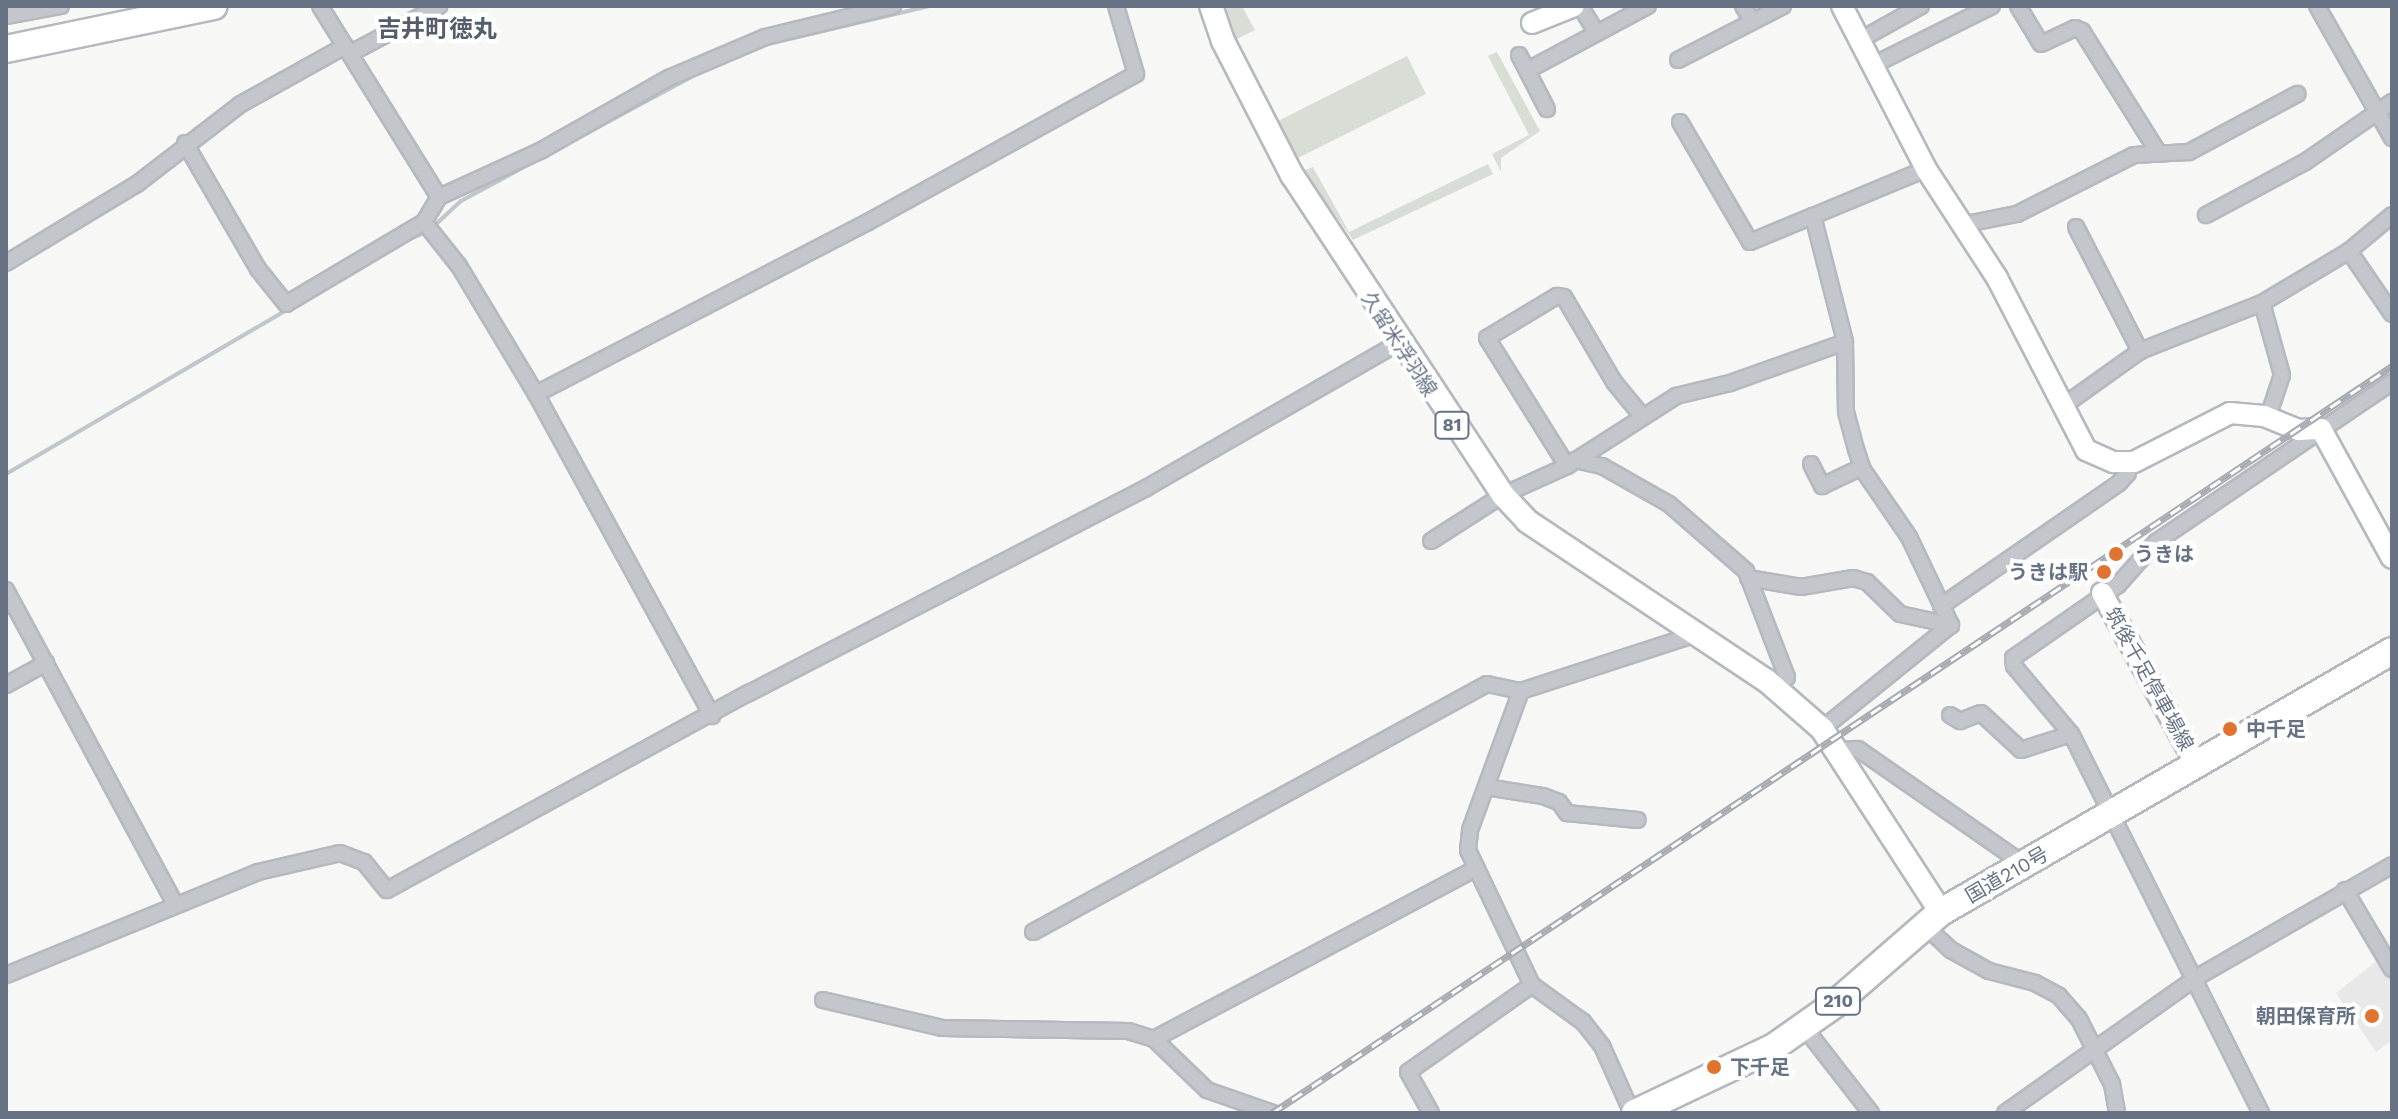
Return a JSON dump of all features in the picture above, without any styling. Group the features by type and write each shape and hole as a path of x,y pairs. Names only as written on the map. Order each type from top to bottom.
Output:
{"highway":[{"path":"6,49 214,6"},
{"name":"国道210号","path":"1634,1113 1665,1108 1804,1027 1932,918 2392,651"}],"main road":[{"name":"久留米浮羽線","path":"1211,6 1281,155 1398,343 1503,495 1527,521 1700,632 1777,689 1822,729"},
{"name":"81","path":"1822,729 1839,750 1932,918"}],"street":[{"path":"6,16 61,6"},
{"path":"320,6 439,197"},
{"path":"6,263 137,184 185,143 241,104 439,6"},
{"path":"185,143 258,269 286,304 430,228 439,197 746,43 893,6"},
{"path":"536,394 868,222 1136,74 1116,6"},
{"path":"1532,23 1574,6"},
{"path":"1580,6 1597,33"},
{"path":"1528,70 1648,6"},
{"path":"1743,6 1752,21"},
{"path":"1678,60 1783,6"},
{"path":"1842,6 1926,169 1966,224 2086,450 2113,462 2126,462 2167,450 2230,413 2268,417 2299,430 2321,429"},
{"path":"1860,40 1921,6"},
{"path":"1873,65 1992,6"},
{"path":"2018,6 2041,44 2075,28 2082,31 2158,152"},
{"path":"2317,6 2392,138"},
{"path":"1519,55 1547,109"},
{"path":"1966,224 2017,214 2134,155 2189,152 2297,94"},
{"path":"2206,215 2305,162 2392,102"},
{"path":"1680,122 1750,242 1926,169"},
{"path":"2063,406 2140,351 2262,303 2349,251 2392,215"},
{"path":"1813,216 1845,342 1846,412 1862,467 1909,537 1951,625"},
{"path":"2076,227 2140,351"},
{"path":"430,228 536,394 712,716"},
{"path":"2349,251 2392,314"},
{"path":"1571,463 1487,338 1557,296 1564,297 1614,382 1642,416"},
{"path":"2262,303 2282,375 2268,417"},
{"path":"1431,541 1503,495 1571,463 1676,396 1730,383 1845,342"},
{"path":"6,975 258,872 340,853 364,862 387,890 1146,488 1398,343"},
{"path":"2261,1113 2114,812 2071,734 2014,666 2013,658 2102,593 2118,585 2156,542 2392,382"},
{"path":"2321,429 2392,558"},
{"path":"1941,606 2119,483 2128,473 2126,462"},
{"path":"1571,463 1602,466 1669,504 1748,578 1787,677 1777,689"},
{"path":"1811,464 1822,486 1862,467"},
{"path":"1748,578 1801,587 1853,578 1867,582 1900,614 1951,625"},
{"path":"6,590 175,904"},
{"name":"筑後千足停車場線","path":"2102,593 2196,764"},
{"path":"1822,729 1951,625"},
{"path":"1033,932 1487,684 1521,691 1700,632"},
{"path":"6,685 46,663"},
{"path":"1521,691 1470,830 1468,850 1532,985 1593,1034 1634,1113"},
{"path":"1950,715 1960,721 1981,713 2021,750 2071,734"},
{"path":"1839,750 1858,749 2025,866"},
{"path":"1486,787 1543,796 1567,813 1638,820"},
{"path":"2005,1113 2194,979 2392,865"},
{"path":"1154,1039 1477,868"},
{"path":"2345,890 2392,969"},
{"path":"1932,918 1951,950 1989,971 2035,983 2059,996 2079,1019 2095,1050 2117,1097 2117,1113"},
{"path":"1431,1113 1408,1072 1532,985"},
{"path":"823,1000 942,1028 1128,1031 1154,1039 1207,1090 1273,1113"},
{"path":"1804,1027 1871,1113"}],"shaded area":[{"path":"1222,6 1242,6 1255,30 1237,39 1278,121 1407,56 1426,94 1298,158 1235,44"},
{"path":"1497,52 1540,131 1501,158 1501,172 1492,154 1529,135 1488,56"},
{"path":"1488,164 1493,174 1353,240 1303,171 1313,167 1349,232"},
{"name":"朝田保育所","path":"2375,962 2392,977 2392,1040 2376,1052 2336,993"}],"waterway":[{"path":"760,46 929,6"},
{"path":"433,227 461,201 701,72"},
{"path":"408,240 426,232"},
{"path":"6,474 400,244"}],"railway":[{"path":"1272,1113 2392,366"}],"place":[{"name":"うきは","path":"2116,554"},
{"name":"うきは駅","path":"2104,572"},
{"name":"中千足","path":"2230,729"},
{"name":"朝田保育所","path":"2372,1016"},
{"name":"下千足","path":"1714,1067"}],"district":[{"name":"吉井町徳丸","path":"437,30"}]}
